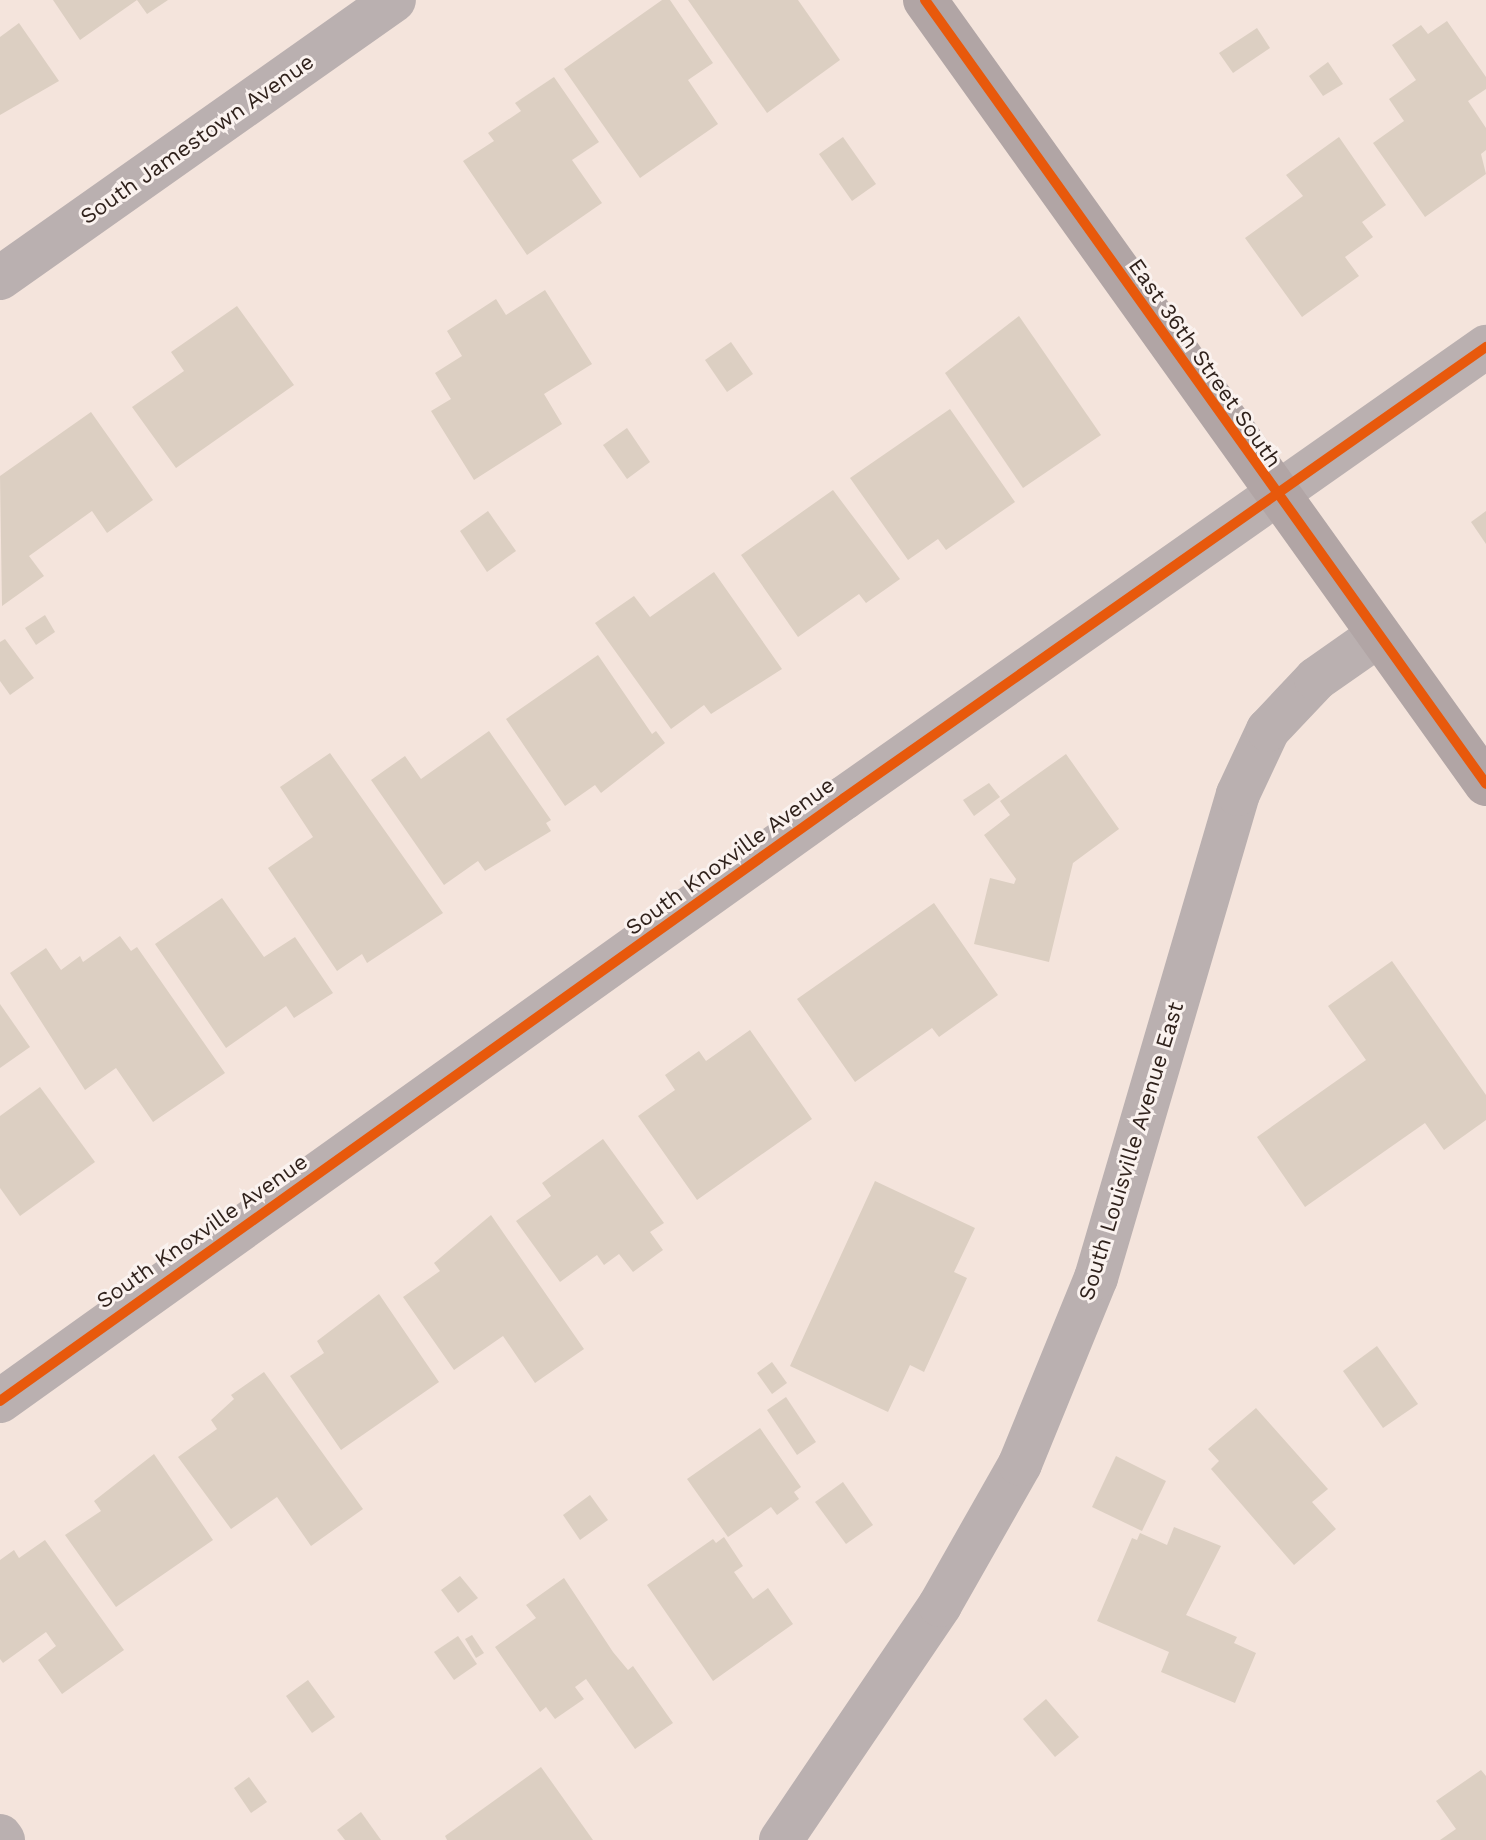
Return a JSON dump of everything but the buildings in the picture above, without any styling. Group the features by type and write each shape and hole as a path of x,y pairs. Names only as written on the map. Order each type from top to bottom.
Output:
{"street":[{"name":"South Jamestown Avenue","path":"0,278 394,0"},
{"name":"East 36th Street South","path":"925,0 1376,637 1486,784"},
{"name":"South Knoxville Avenue","path":"0,1401 844,798 1486,347"},
{"name":"South Louisville Avenue East","path":"781,1840 940,1605 1020,1464 1096,1278 1238,794 1268,730 1316,679 1376,637"}],"cycle path":[{"path":"925,0 1486,784"},
{"path":"0,1401 844,798 1486,347"}]}
